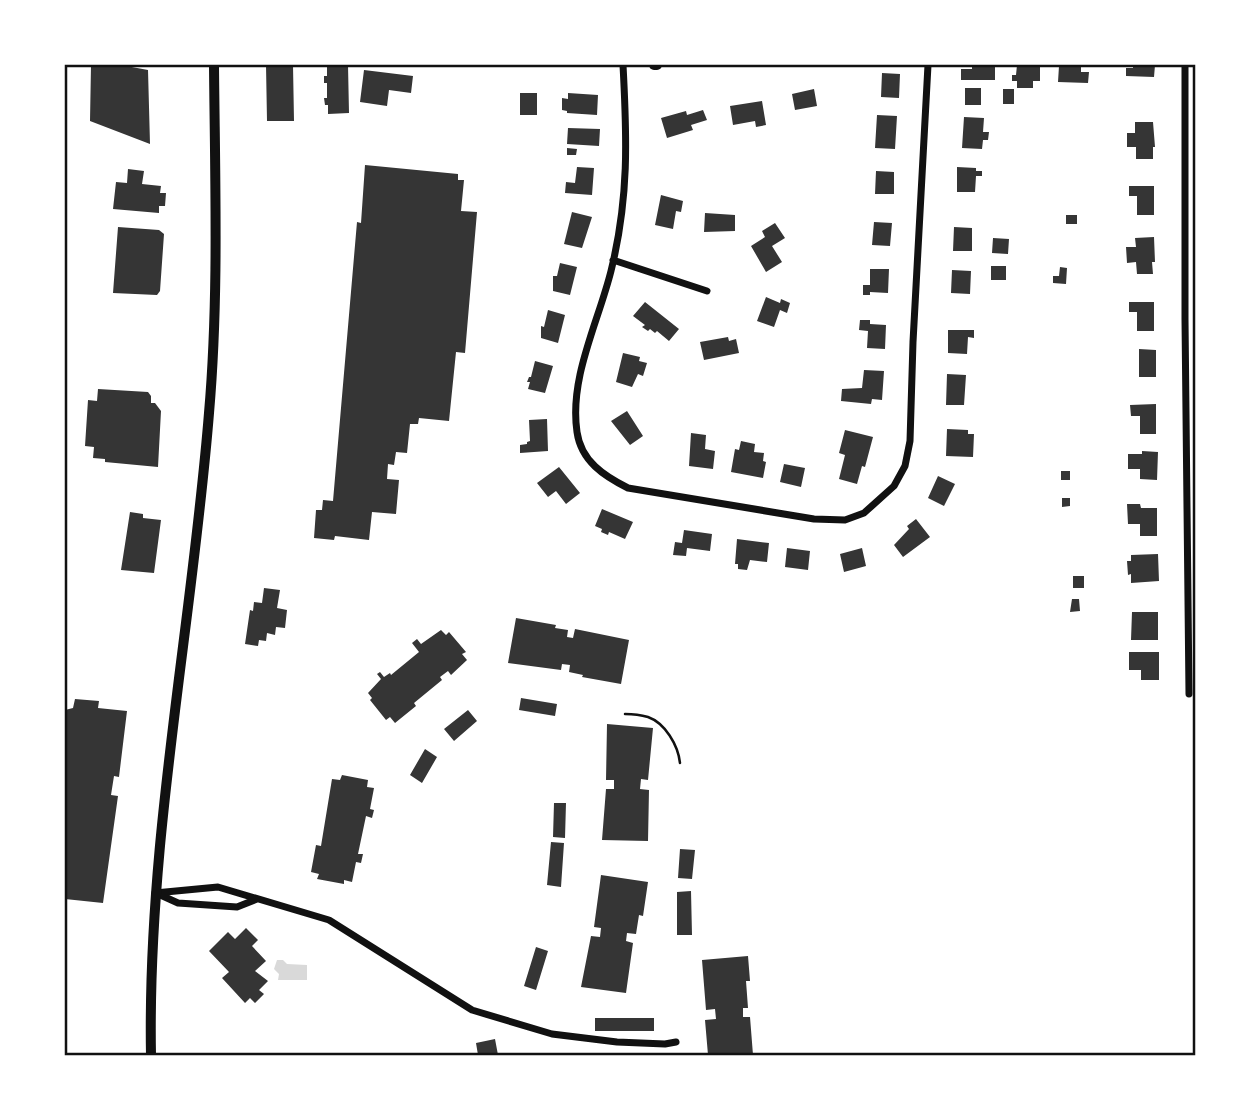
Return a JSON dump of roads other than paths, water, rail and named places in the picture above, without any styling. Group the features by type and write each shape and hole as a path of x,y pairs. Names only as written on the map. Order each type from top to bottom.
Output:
{"main road":[{"path":"151,1055 150,982 155,893 209,412 217,271 214,65"}],"street":[{"path":"623,65 626,186 613,260 581,371 575,406 581,451 605,477 628,488 814,519 845,520 864,513 894,486 905,467 910,441 928,65"},
{"path":"1185,65 1191,624 1189,694"},
{"path":"613,260 707,290"},
{"path":"155,893 218,887 330,920 472,1010 552,1034 617,1042 676,1042"},
{"path":"155,893 178,903 237,907 257,899"}]}
